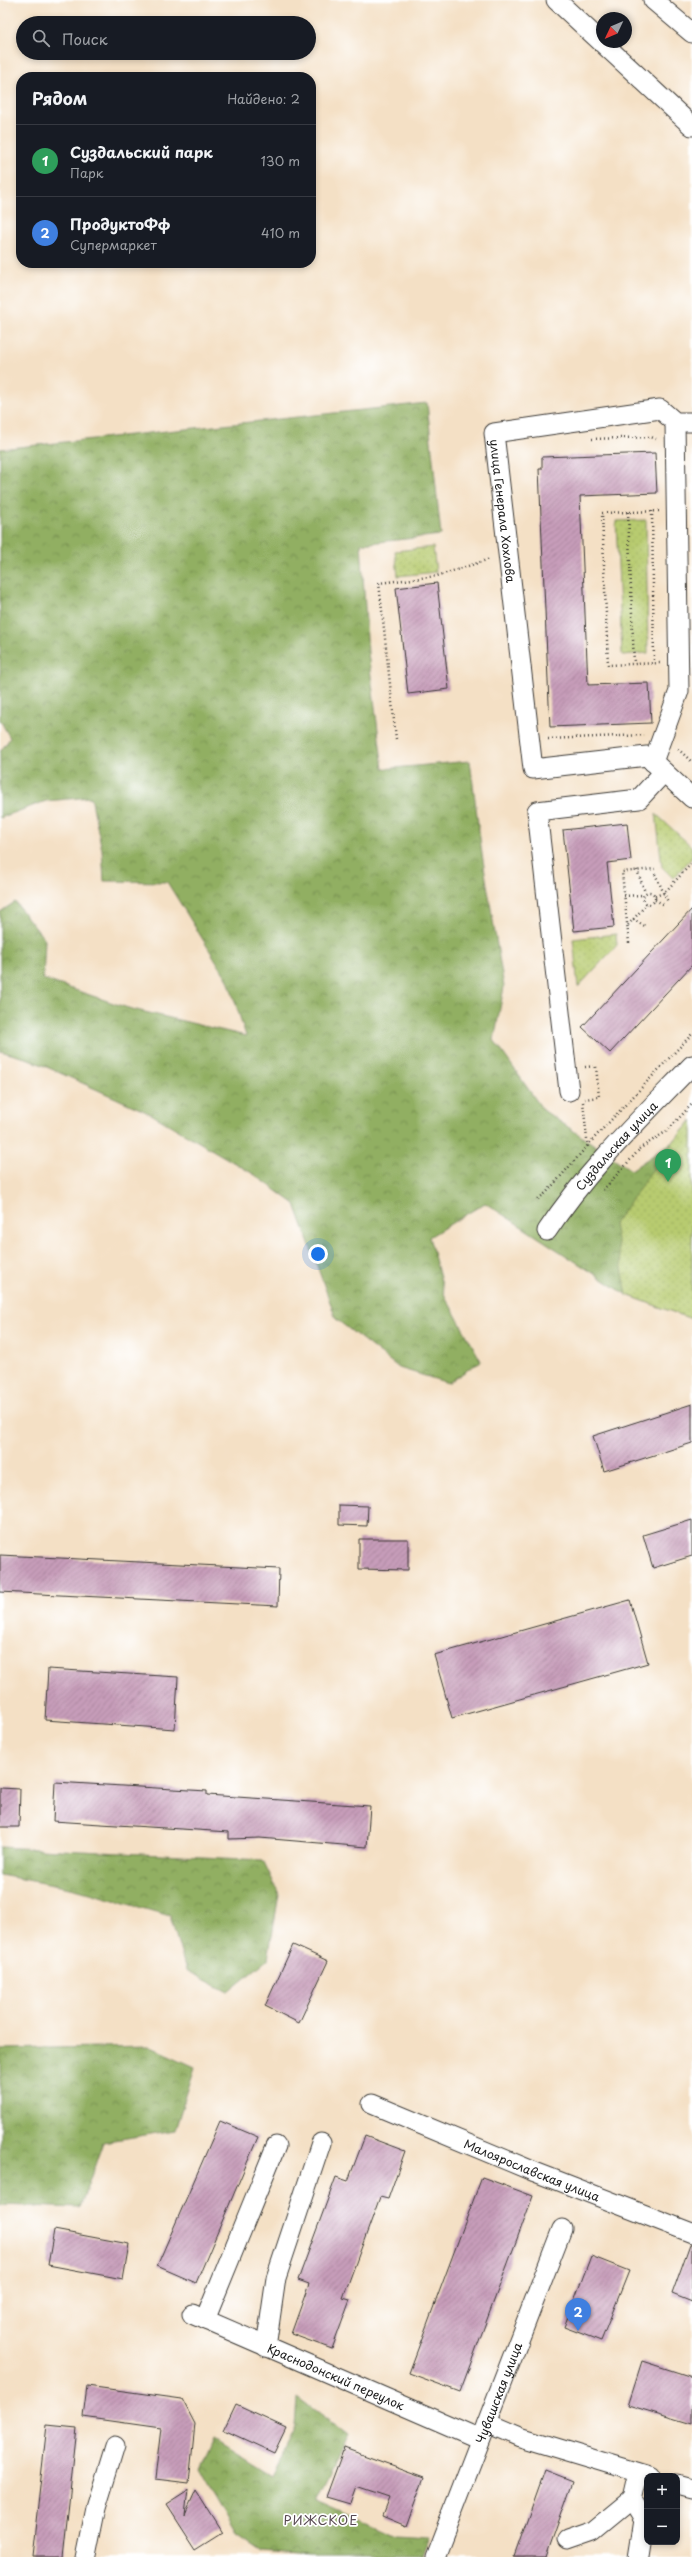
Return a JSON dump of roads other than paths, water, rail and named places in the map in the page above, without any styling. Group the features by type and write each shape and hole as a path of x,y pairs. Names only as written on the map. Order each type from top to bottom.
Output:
{"street":[{"path":"556,0 692,126"},
{"path":"653,0 692,33"},
{"name":"улица Генерала Хохлова","path":"659,767 647,756 533,769 494,433 660,409 683,422"},
{"path":"569,1091 537,811 639,799 659,767 663,734 679,691 683,650 676,510 683,422"},
{"path":"659,767 692,798"},
{"name":"Суздальская улица","path":"547,1231 566,1203 601,1161 692,1065"},
{"name":"Малоярославская улица","path":"372,2104 535,2172 692,2234"},
{"path":"266,2347 276,2278 321,2143"},
{"name":"Краснодонский переулок","path":"276,2146 199,2317 266,2347 483,2431 520,2437 644,2474"},
{"name":"Чувашская улица","path":"435,2557 562,2230"},
{"path":"86,2557 96,2508 115,2446"},
{"path":"567,2540 593,2531 632,2499 644,2474"},
{"path":"680,2485 692,2488"},
{"path":"632,2499 644,2519 638,2557"}],"place":[{"name":"Суздальский парк","path":"668,1182"},
{"name":"ПродуктоФф","path":"578,2331"}],"district":[{"name":"РИЖСКОЕ","path":"321,2519"}]}
